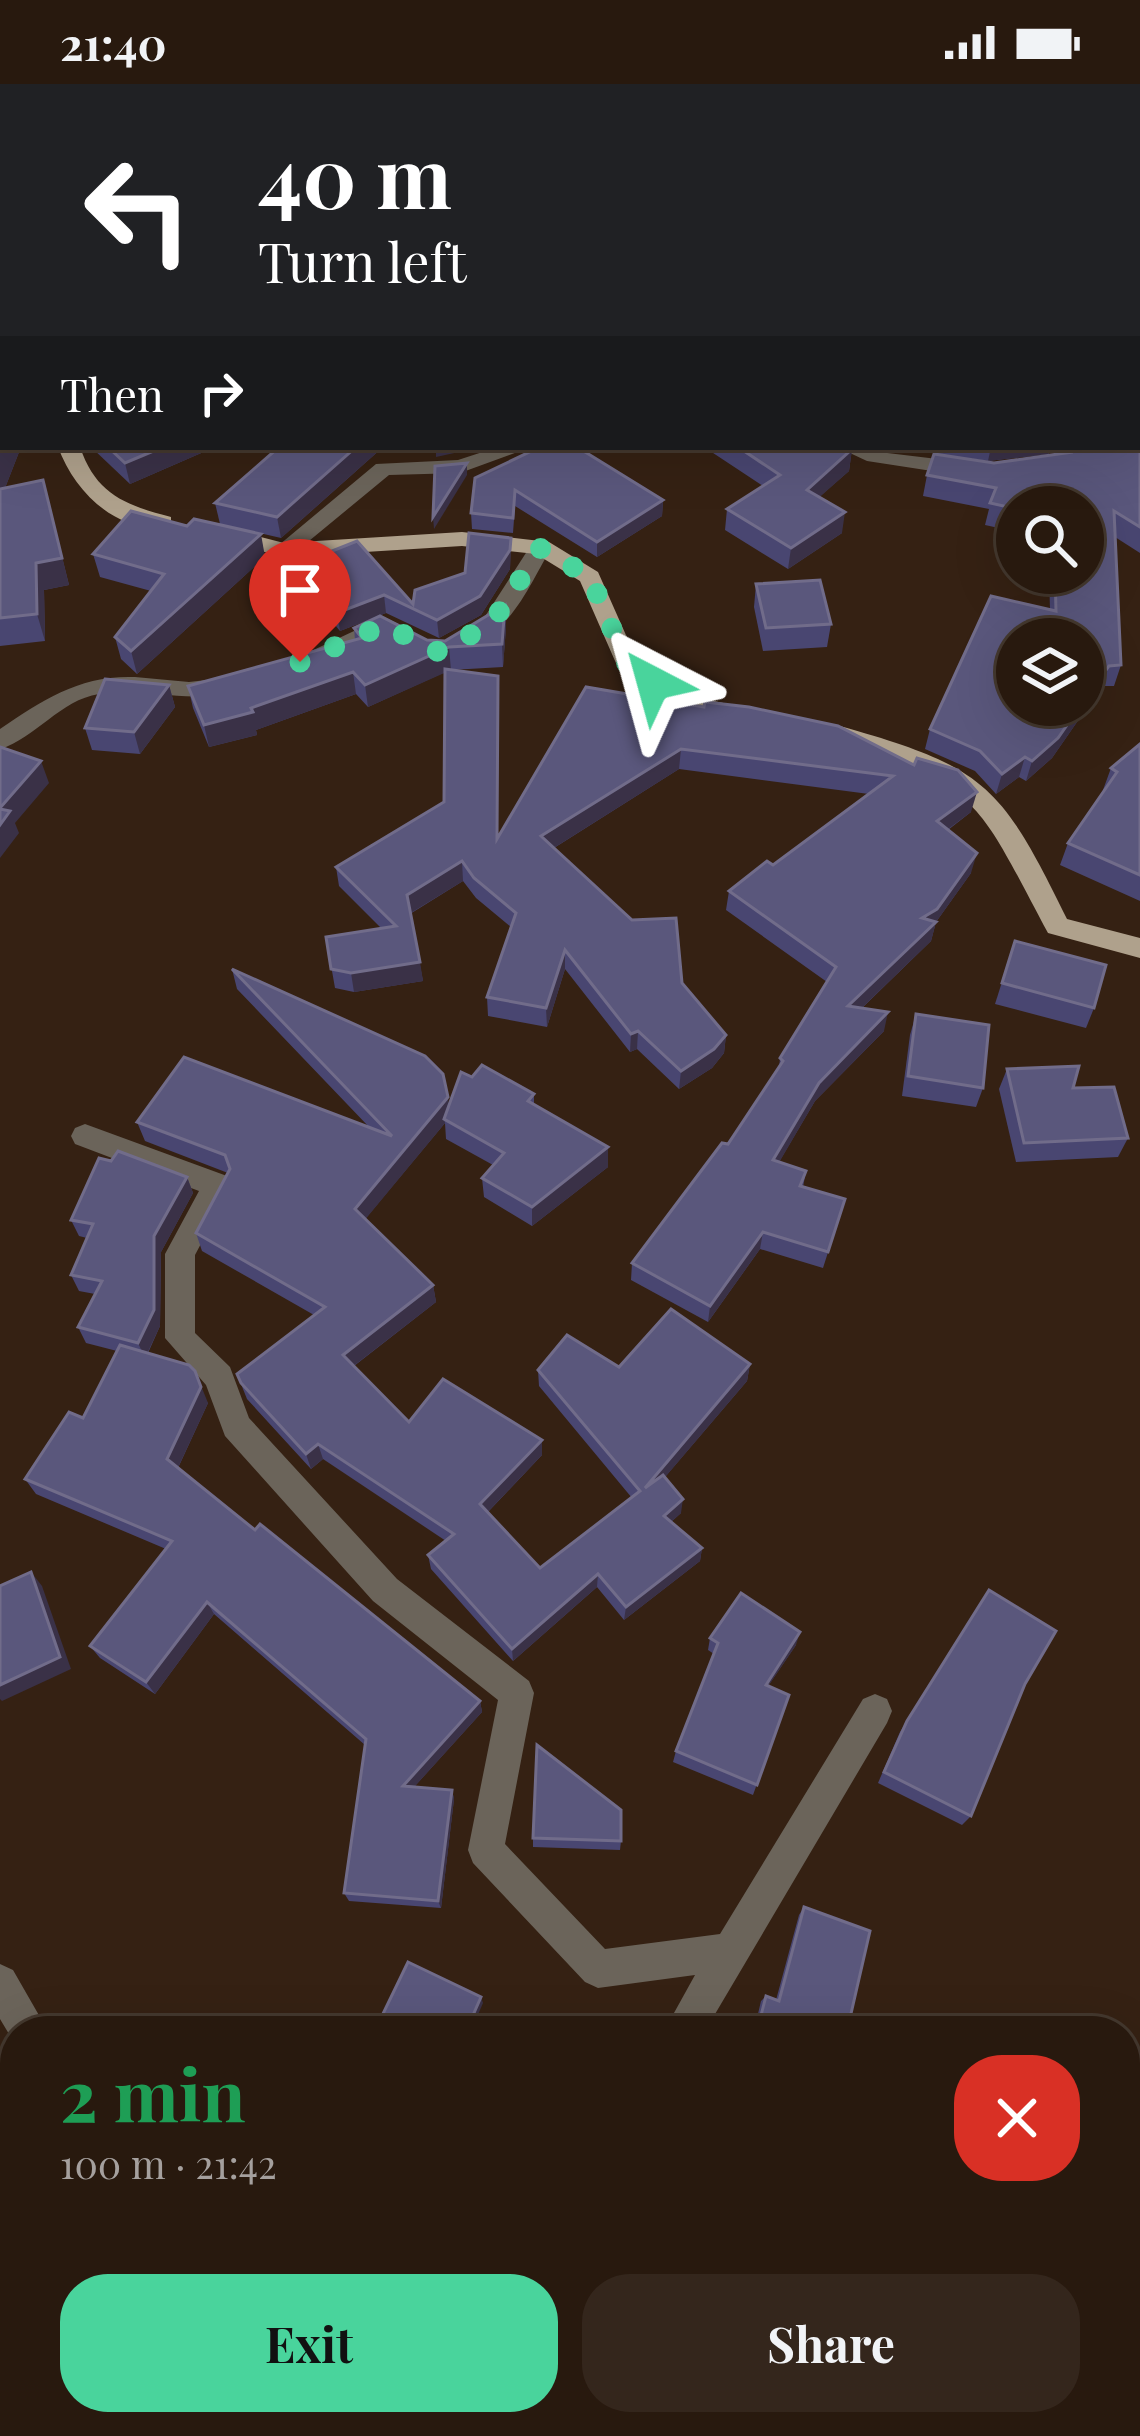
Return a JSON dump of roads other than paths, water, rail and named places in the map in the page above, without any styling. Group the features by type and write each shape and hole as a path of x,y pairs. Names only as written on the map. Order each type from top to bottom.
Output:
{"main road":[{"path":"70,450 80,483 119,512 284,550 348,550 462,539 541,548 590,577 627,664 679,702 763,719"},
{"path":"805,727 897,752 964,781 1010,833 1057,926 1140,947"}],"street":[{"path":"284,550 384,469 460,466 511,450"},
{"path":"855,450 988,473"},
{"path":"457,643 492,623 541,548"},
{"path":"280,668 384,625 421,643"},
{"path":"0,741 82,689 150,685 204,692 242,680"},
{"path":"85,1136 217,1185 180,1254 180,1338 219,1377 236,1426 385,1590 517,1693 487,1850 598,1969 731,1951"},
{"path":"692,2016 875,1711"},
{"path":"0,1983 20,2016"}]}
